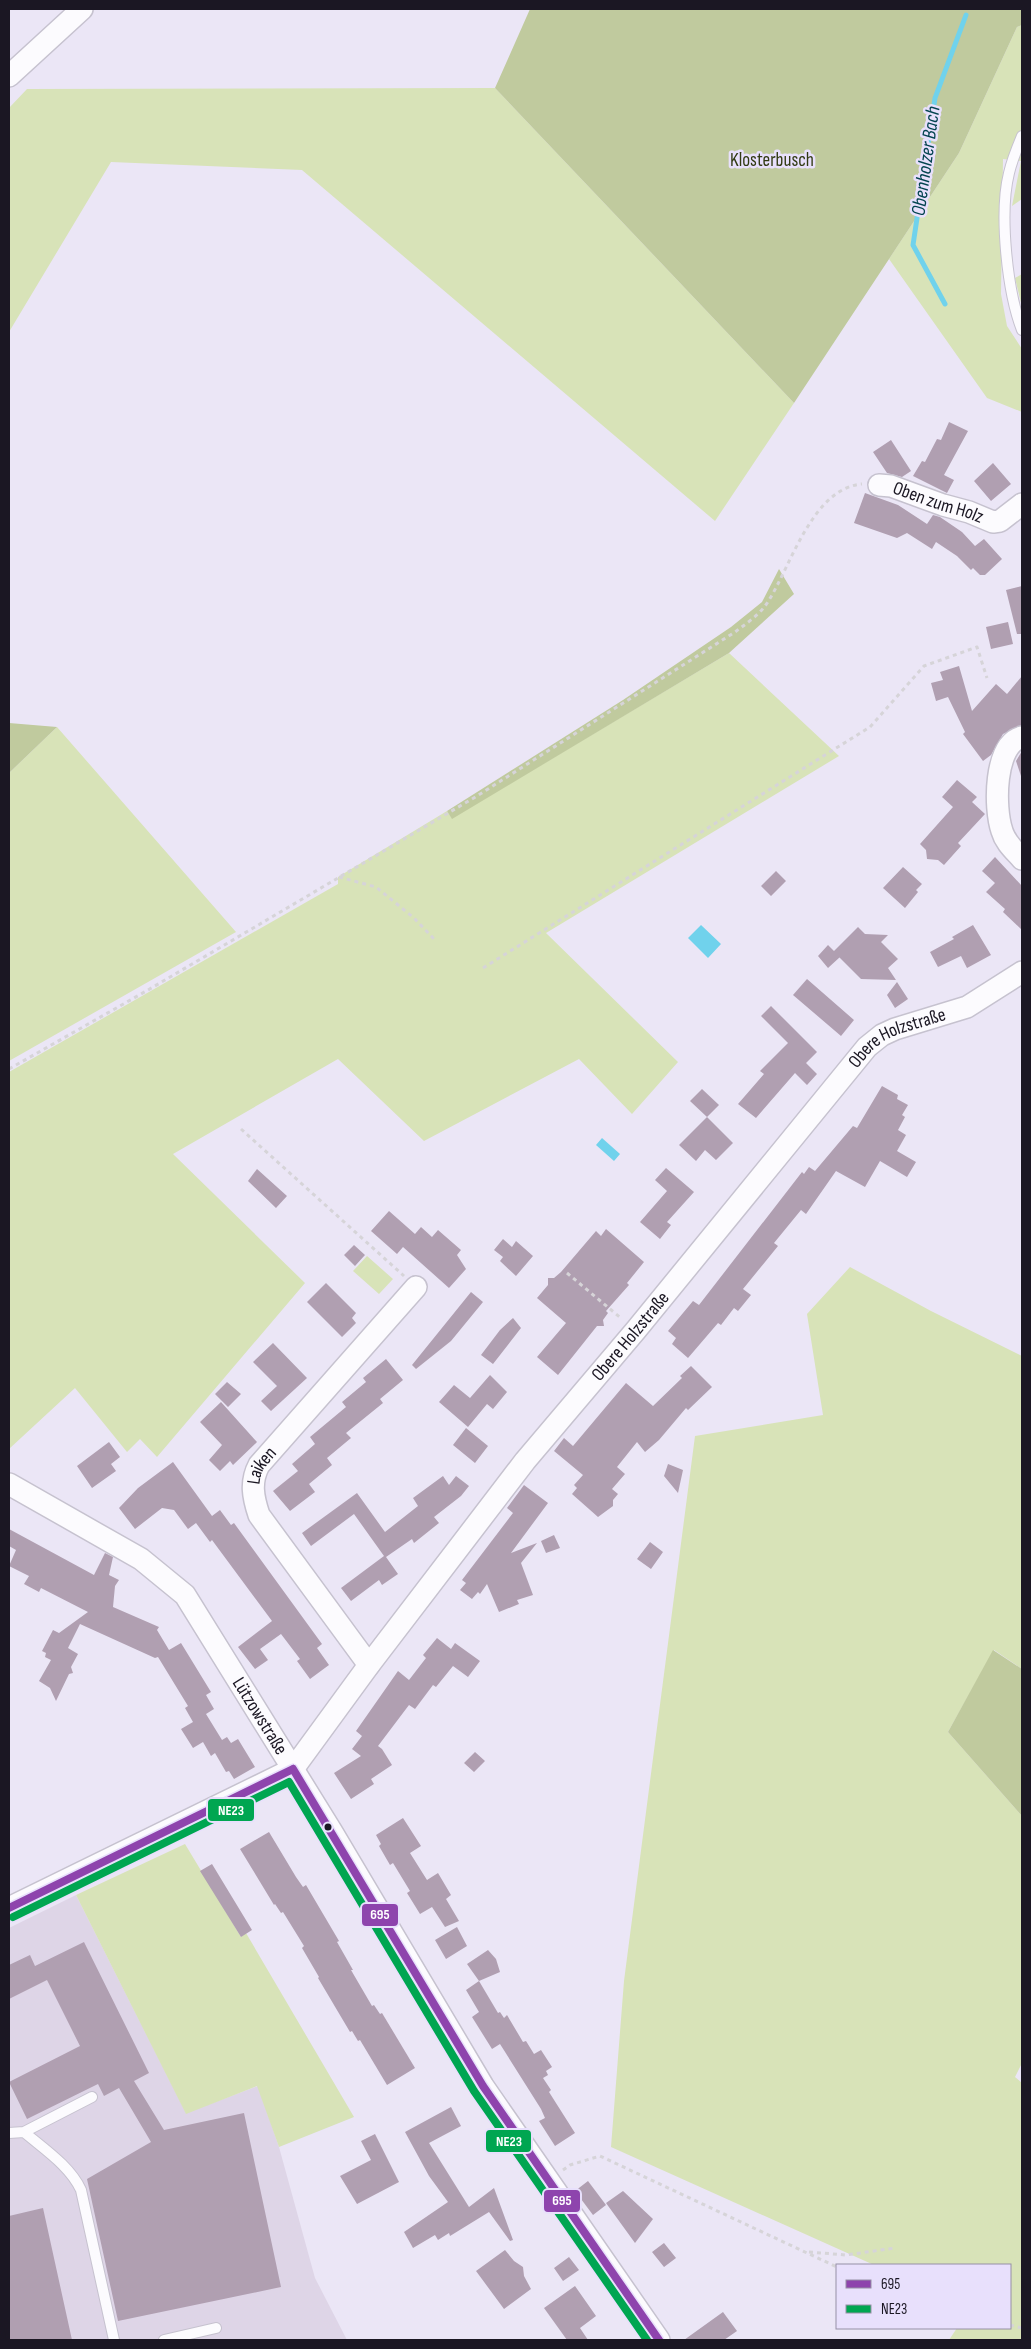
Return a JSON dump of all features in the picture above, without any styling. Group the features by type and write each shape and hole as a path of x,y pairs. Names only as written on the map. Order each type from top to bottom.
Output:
{"street":[{"path":"9,76 82,9"},
{"name":"Oben zum Holz","path":"879,485 891,486 993,522 1000,521 1022,504"},
{"path":"1022,737 1010,743 1006,750 1001,765 997,804 1002,832 1011,847 1022,858"},
{"name":"Obere Holzstraße","path":"293,1769 369,1665 525,1460 636,1330 867,1047 882,1035 895,1029 967,1007 1022,972"},
{"name":"Laiken","path":"369,1665 259,1514 252,1492 253,1481 259,1464 416,1287"},
{"name":"Lützowstraße","path":"9,1484 141,1559 185,1595 293,1769 483,2086 659,2340"},
{"path":"9,1908 293,1769"}],"lane":[{"path":"1022,136 1008,174 1005,220 1014,301 1022,330"},
{"path":"9,2133 24,2132 92,2097"},
{"path":"24,2132 69,2171 76,2179 81,2190 114,2340"},
{"path":"164,2340 216,2328"}],"path":[{"path":"9,1069 165,980 531,763 735,632 759,613 768,602 809,524 834,496 855,484 879,485"},
{"path":"483,968 870,727 924,666 977,647 987,678"},
{"path":"338,877 376,887 414,918 435,940"},
{"path":"241,1129 416,1287"},
{"path":"567,1273 636,1330"},
{"path":"548,2180 570,2165 600,2156 836,2266"},
{"path":"806,2252 846,2255 895,2248"}],"shaded area":[{"path":"76,1895 186,2113 258,2086 279,2147 315,2278 347,2340 9,2340 9,1928"}],"green space":[{"name":"Klosterbusch","path":"530,9 1022,9 1022,25 1017,27 959,153 794,403 495,88"},
{"path":"1022,25 1022,199 1012,206 1021,161 1003,159 1001,294 1007,326 1022,349 1022,412 987,398 889,259 959,153 1017,27"},
{"path":"495,88 794,403 715,521 302,170 111,162 9,332 9,108 27,89"},
{"path":"1022,274 1022,307 1015,278"},
{"path":"779,569 794,594 729,653 452,819 447,811 623,700 731,627 762,602"},
{"path":"729,653 839,756 546,933 678,1062 632,1114 579,1059 424,1141 338,1059 173,1154 305,1283 157,1457 140,1439 127,1452 75,1388 9,1449 9,1072 338,884 338,877 447,811 452,818"},
{"path":"9,723 57,727 9,773"},
{"path":"57,727 236,932 9,1061 9,773"},
{"path":"367,1256 393,1279 379,1294 353,1271"},
{"path":"850,1267 931,1311 1022,1356 1022,1669 994,1650 948,1732 1022,1816 1022,2063 1015,2077 1022,2083 1022,2340 949,2340 956,2329 1011,2329 1011,2264 872,2264 611,2147 624,1981 695,1436 823,1415 807,1314"},
{"path":"993,1650 1022,1669 1022,1816 948,1732"},
{"path":"185,1844 241,1937 246,1933 354,2117 279,2147 257,2086 186,2114 76,1895"}],"water":[{"path":"701,925 721,944 708,958 688,938"},
{"path":"602,1138 620,1154 614,1161 596,1145"}],"building":[{"path":"949,422 968,431 944,475 954,480 947,493 913,476 922,461 925,462 937,439 941,440"},
{"path":"891,440 911,471 902,477 887,473 873,452"},
{"path":"993,463 1011,484 991,501 974,481"},
{"path":"865,493 898,505 927,524 933,515 940,517 962,532 975,546 984,539 1002,559 985,575 980,575 936,542 932,549 907,533 897,538 854,523"},
{"path":"1022,586 1022,634 1017,634 1006,590"},
{"path":"1008,622 1013,644 991,649 986,627"},
{"path":"959,666 972,711 996,684 1007,694 1022,676 1022,725 1003,734 991,755 983,761 963,734 965,732 948,697 936,701 931,683 943,680 940,672"},
{"path":"1022,751 1022,776 1021,776 1016,761"},
{"path":"957,780 977,797 972,802 985,814 958,843 961,846 944,865 938,860 927,859 926,850 920,844 953,807 942,797"},
{"path":"995,857 1022,886 1022,930 1003,912 1005,909 986,892 995,883 982,871"},
{"path":"903,867 922,884 905,908 883,888"},
{"path":"776,871 786,881 771,896 761,886"},
{"path":"973,925 991,955 967,968 961,956 938,967 930,952 954,939 952,937"},
{"path":"858,927 865,934 888,935 881,942 898,959 888,968 896,980 861,979 839,957 828,968 818,956 828,945 834,951"},
{"path":"807,979 854,1020 841,1036 793,995"},
{"path":"897,982 908,999 895,1008 887,995"},
{"path":"771,1006 817,1052 806,1063 817,1074 807,1085 795,1073 756,1118 738,1104 764,1074 760,1071 788,1043 761,1016"},
{"path":"882,1086 898,1095 897,1099 908,1105 902,1115 905,1117 898,1130 906,1135 897,1151 916,1162 907,1177 880,1161 865,1187 836,1171 806,1214 801,1210 774,1243 778,1246 743,1289 751,1295 738,1311 734,1308 721,1325 718,1323 688,1358 672,1344 676,1338 668,1331 693,1301 699,1305 802,1172 804,1174 809,1167 815,1171 853,1126 857,1128"},
{"path":"702,1089 719,1105 707,1117 690,1101"},
{"path":"707,1117 733,1143 716,1160 705,1150 696,1161 679,1145"},
{"path":"666,1168 694,1192 667,1222 671,1225 660,1239 640,1222 667,1191 655,1180"},
{"path":"257,1169 287,1196 276,1208 248,1181"},
{"path":"389,1211 415,1234 421,1227 432,1237 438,1230 461,1250 457,1255 466,1269 449,1288 403,1247 397,1254 371,1231"},
{"path":"606,1229 644,1262 627,1283 629,1285 606,1311 608,1313 603,1320 604,1326 597,1326 558,1375 537,1357 566,1323 537,1298 548,1285 548,1278 554,1278 561,1272 596,1231 601,1236"},
{"path":"503,1239 512,1247 516,1241 533,1256 516,1276 500,1261 503,1257 494,1250"},
{"path":"354,1245 365,1255 355,1266 344,1255"},
{"path":"326,1283 356,1313 352,1318 356,1323 342,1337 307,1302"},
{"path":"471,1292 483,1302 451,1341 416,1369 412,1365"},
{"path":"513,1318 521,1328 493,1364 481,1355 500,1330"},
{"path":"273,1343 307,1378 271,1411 261,1401 277,1386 253,1362"},
{"path":"386,1359 403,1380 380,1399 383,1403 346,1433 351,1438 327,1458 332,1465 309,1484 315,1492 290,1511 273,1491 298,1471 292,1464 315,1444 310,1437 346,1407 342,1402 366,1382 363,1378"},
{"path":"691,1366 712,1387 688,1410 686,1408 659,1440 645,1452 637,1442 617,1467 625,1474 612,1489 618,1494 613,1500 613,1506 598,1517 572,1494 577,1488 574,1485 583,1475 554,1451 564,1438 573,1446 626,1383 653,1406 682,1378 680,1376"},
{"path":"490,1375 507,1392 493,1409 487,1404 468,1427 439,1402 454,1385 470,1398"},
{"path":"227,1382 241,1394 228,1407 215,1394"},
{"path":"221,1402 257,1442 233,1465 230,1461 220,1471 209,1460 222,1445 200,1422"},
{"path":"466,1428 488,1446 475,1463 453,1445"},
{"path":"109,1442 120,1457 111,1464 116,1471 92,1488 77,1466"},
{"path":"173,1462 212,1516 220,1510 231,1525 234,1523 322,1644 317,1648 329,1665 310,1679 297,1661 300,1659 281,1634 260,1649 268,1660 255,1669 238,1647 272,1621 212,1540 210,1542 196,1523 188,1529 174,1510 162,1508 135,1529 119,1508 138,1488"},
{"path":"668,1464 683,1470 678,1493 664,1476"},
{"path":"443,1476 449,1485 456,1476 469,1486 461,1496 434,1517 439,1523 414,1543 412,1539 386,1557 398,1574 382,1585 379,1580 351,1601 341,1588 384,1556 354,1514 311,1546 302,1533 357,1493 385,1532 418,1506 413,1498"},
{"path":"524,1485 548,1503 511,1553 537,1543 521,1563 533,1595 517,1600 519,1604 499,1612 487,1584 480,1594 478,1592 472,1599 460,1590 466,1583 462,1580 513,1513 507,1508"},
{"path":"9,1529 94,1575 105,1553 113,1557 109,1575 119,1580 115,1586 113,1607 159,1627 157,1630 169,1650 181,1643 211,1692 206,1695 214,1709 206,1714 222,1740 227,1737 231,1743 238,1739 255,1767 234,1779 229,1771 226,1772 215,1753 211,1756 203,1742 193,1748 181,1729 193,1722 185,1708 188,1706 158,1657 155,1658 80,1624 68,1648 78,1654 71,1667 73,1673 69,1674 56,1701 50,1688 39,1681 51,1660 45,1657 46,1653 42,1651 53,1630 59,1633 88,1612 41,1588 39,1592 24,1584 29,1576 9,1566 16,1550 9,1546"},
{"path":"554,1535 560,1548 546,1553 541,1541"},
{"path":"650,1542 663,1552 651,1569 637,1559"},
{"path":"437,1638 451,1649 455,1643 480,1661 468,1677 453,1666 436,1687 433,1685 415,1709 409,1705 378,1746 392,1765 371,1779 374,1784 351,1799 334,1773 361,1756 352,1749 362,1736 356,1731 398,1671 409,1680 426,1658 423,1655"},
{"path":"475,1752 485,1761 474,1772 464,1763"},
{"path":"403,1818 421,1846 410,1853 427,1880 438,1873 451,1895 446,1899 459,1921 445,1927 432,1907 420,1914 407,1893 410,1891 393,1863 390,1865 379,1846 381,1844 376,1835"},
{"path":"269,1832 296,1877 303,1887 306,1885 339,1941 337,1942 353,1970 351,1970 372,2006 374,2005 380,2014 382,2013 415,2068 387,2085 360,2040 358,2041 352,2031 350,2032 318,1978 302,1948 304,1946 283,1912 281,1913 274,1905 240,1849"},
{"path":"212,1864 252,1930 241,1937 200,1871"},
{"path":"457,1927 467,1946 446,1959 435,1940"},
{"path":"84,1942 149,2073 134,2081 164,2130 244,2113 281,2287 118,2321 87,2179 151,2142 119,2088 104,2096 98,2084 27,2119 9,2082 80,2046 47,1980 9,1999 9,1965 30,1955 35,1966"},
{"path":"488,1950 496,1959 500,1972 479,1981 467,1964"},
{"path":"479,1981 498,2013 500,2012 504,2018 507,2015 523,2042 526,2041 534,2054 541,2050 552,2067 546,2071 548,2075 543,2078 551,2090 549,2092 575,2133 555,2146 539,2121 545,2118 541,2109 500,2044 492,2049 472,2017 479,2012 466,1990"},
{"path":"451,2107 461,2126 429,2143 469,2207 494,2188 513,2240 510,2241 489,2212 450,2236 449,2233 438,2240 435,2235 413,2248 404,2232 448,2202 429,2176 405,2132"},
{"path":"375,2134 399,2182 357,2204 340,2176 371,2160 361,2141"},
{"path":"588,2181 606,2205 593,2215 575,2191"},
{"path":"623,2191 653,2219 635,2243 606,2203"},
{"path":"43,2208 72,2340 9,2340 9,2216"},
{"path":"664,2243 676,2258 664,2267 652,2252"},
{"path":"505,2250 514,2261 523,2267 524,2276 531,2289 504,2309 476,2271"},
{"path":"569,2257 579,2270 563,2281 554,2268"},
{"path":"575,2286 596,2316 580,2328 588,2340 567,2340 544,2308"},
{"path":"723,2312 737,2331 724,2340 684,2340"}],"waterway":[{"name":"Obenholzer Bach","path":"945,304 913,245 935,98 966,15"}],"transit line":[{"name":"695","path":"293,1769 483,2086 659,2340"},
{"name":"695","path":"9,1908 293,1769"},
{"name":"NE23","path":"13,1917 289,1782 474,2091 647,2340"}]}
